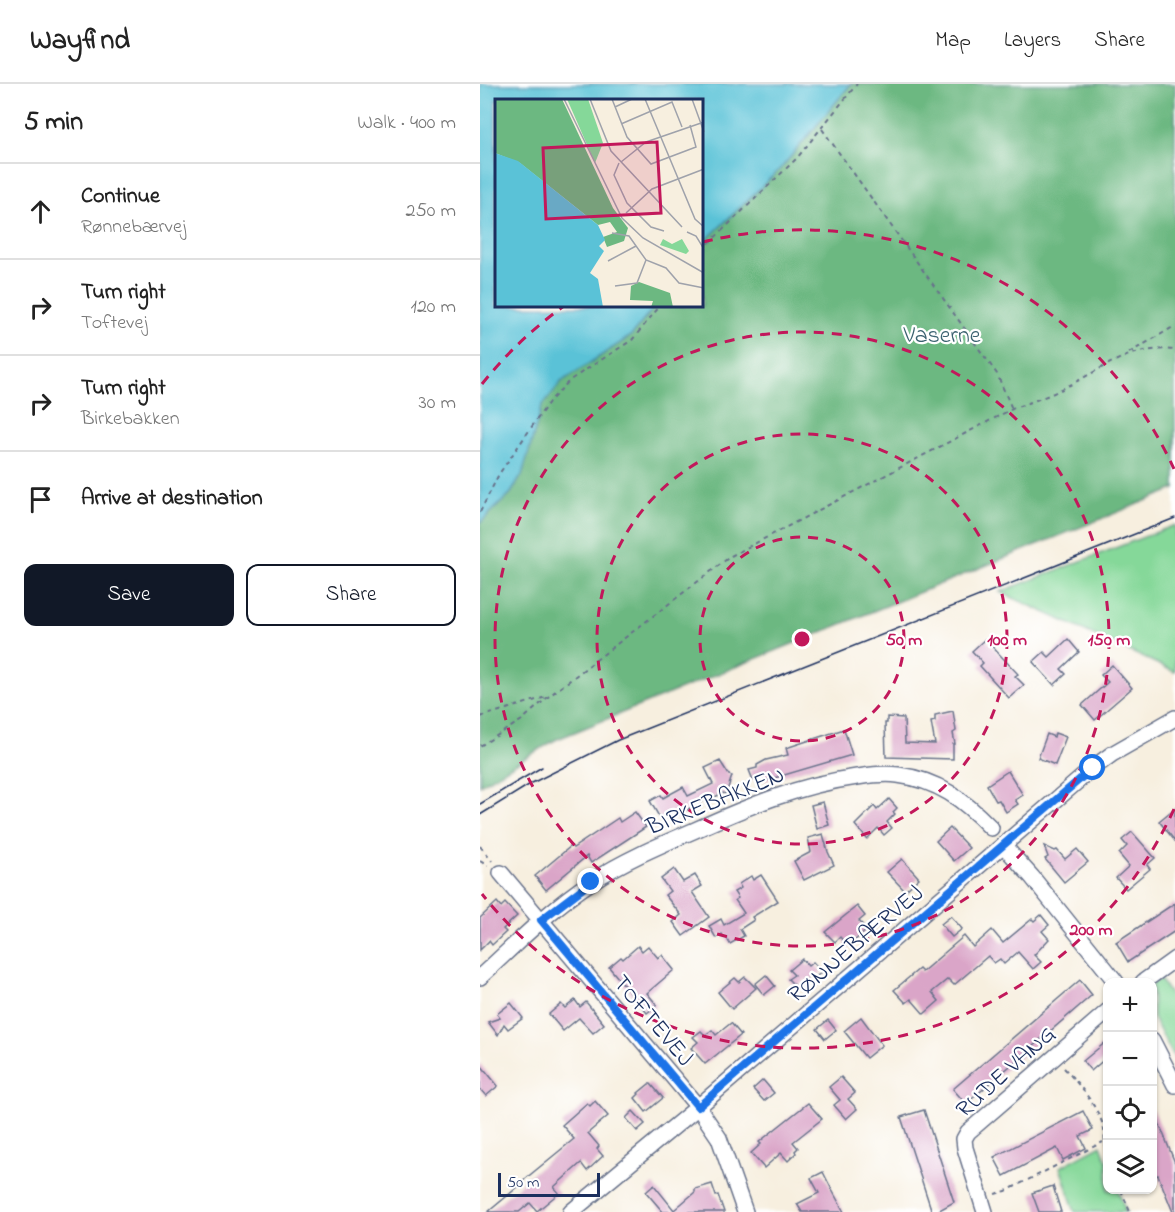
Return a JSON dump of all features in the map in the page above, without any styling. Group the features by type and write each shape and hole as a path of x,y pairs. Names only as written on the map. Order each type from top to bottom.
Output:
{"street":[{"name":"RØNNEBÆRVEJ","path":"571,1212 698,1107 1112,754 1175,718"},
{"name":"BIRKEBAKKEN","path":"480,977 541,920 591,882 637,855 752,805 830,781 880,774 913,778 941,787 968,804 991,828"},
{"path":"1004,846 1032,877 1113,978"},
{"name":"TOFTEVEJ","path":"499,870 698,1107 719,1138 745,1212"},
{"path":"1148,978 1175,958"},
{"name":"RUDE VANG","path":"983,1205 965,1148 964,1139 968,1132 1103,1015"},
{"path":"1157,1050 1175,1084"}],"path":[{"path":"704,248 796,159 857,84"},
{"path":"822,129 997,374 1012,409"},
{"path":"480,512 499,474 549,402 570,380 632,340 658,308"},
{"path":"480,746 522,720 548,697 730,556 1012,409 1061,390 1175,326"},
{"path":"1127,355 1157,348 1175,350"},
{"path":"480,717 548,697"},
{"path":"480,846 499,870"},
{"path":"1055,1057 1088,1095 1104,1128 1103,1140"},
{"path":"983,1205 1103,1142"},
{"path":"1123,1194 1130,1212"}],"green space":[{"name":"Vaserne","path":"851,84 1175,84 1175,489 555,740 480,785 480,523 511,493 522,475 542,406 562,381 631,336 653,308 704,308 704,242 782,167"},
{"path":"1175,525 1175,672 1000,592"},
{"path":"1160,979 1175,1002 1175,1059 1157,1025 1157,981"},
{"path":"1101,1145 1103,1194 1119,1194 1126,1212 1075,1212 1060,1167"}],"water":[{"path":"480,84 851,84 782,167 704,242 704,99 495,99 495,308 653,308 631,336 562,381 542,406 522,475 511,493 480,523"}],"building":[{"path":"985,639 1018,674 1015,676 1024,685 1009,698 980,666 983,663 972,651"},
{"path":"1068,639 1079,652 1061,669 1066,674 1054,685 1033,662 1044,652 1049,657"},
{"path":"1112,665 1132,688 1095,720 1082,705 1108,682 1101,675"},
{"path":"953,711 956,731 953,733 955,744 953,744 953,759 886,757 885,723 887,723 887,717 904,718 905,743 935,744 931,722 935,721 935,715"},
{"path":"844,729 852,755 764,781 760,778 753,780 749,770 757,768 757,765 766,760 788,755 786,748"},
{"path":"1055,733 1066,737 1055,765 1038,758 1047,734 1054,737"},
{"path":"720,761 732,776 726,794 705,800 672,818 670,815 661,820 650,801 661,795 663,798 683,787 688,796 713,784 705,768"},
{"path":"1008,771 1023,795 1015,800 1018,804 1006,812 999,800 996,801 987,785"},
{"path":"889,799 897,808 893,812 895,814 887,822 892,828 884,835 878,828 867,839 855,825 874,806 877,810"},
{"path":"823,802 829,825 817,829 811,805"},
{"path":"1175,808 1175,841 1159,821"},
{"path":"635,812 646,827 591,863 587,856 546,890 535,876 571,846 573,848 618,818 620,822"},
{"path":"950,828 969,848 954,861 936,841"},
{"path":"1132,832 1155,858 1147,865 1150,869 1126,889 1116,878 1129,866 1119,854 1127,846 1122,840"},
{"path":"823,834 834,865 804,880 794,861 811,852 808,838"},
{"path":"1044,846 1057,850 1065,859 1077,849 1088,862 1064,882 1045,859 1048,857"},
{"path":"902,859 919,878 905,891 887,872"},
{"path":"674,869 683,882 695,875 702,886 692,892 709,917 683,936 673,922 681,915 665,895 670,891 661,879"},
{"path":"761,875 778,901 752,917 754,920 740,929 744,936 730,944 722,934 716,938 709,926 721,919 724,925 744,913 735,900 738,898 734,892 741,888 739,884 751,876 753,880"},
{"path":"497,902 501,907 505,903 517,916 503,929 506,932 492,945 489,941 480,950 480,918"},
{"path":"1175,903 1175,931 1128,962 1116,942"},
{"path":"857,906 865,916 859,921 867,930 848,946 840,937 835,942 825,932"},
{"path":"1041,915 1049,925 1042,931 1049,939 1034,955 1041,962 1033,969 1018,952 1004,964 1000,959 994,963 988,956 954,985 948,979 932,992 939,1001 924,1014 911,999 906,1003 894,990 919,969 922,972 964,936 973,947 992,930 1003,943 1032,919 1034,921"},
{"path":"951,916 962,929 952,937 941,924"},
{"path":"638,946 642,951 648,946 658,958 662,955 674,970 647,993 657,1005 647,1013 609,967"},
{"path":"802,959 808,966 813,962 822,972 809,982 806,979 796,987 788,979 794,975 789,970"},
{"path":"766,975 775,986 764,995 755,984"},
{"path":"745,977 756,988 732,1009 718,992 735,978 739,982"},
{"path":"1080,980 1092,995 966,1104 953,1089"},
{"path":"575,1000 580,1007 586,1002 604,1024 593,1033 579,1018 563,1031 549,1014 561,1004 565,1008"},
{"path":"511,1003 523,1018 508,1029 504,1024 498,1035 488,1022 500,1018 497,1014"},
{"path":"861,1017 882,1045 866,1058 844,1031"},
{"path":"828,1020 836,1030 825,1039 817,1029"},
{"path":"731,1023 741,1035 705,1064 691,1048 698,1042 693,1037 701,1031 705,1035 712,1030 716,1035"},
{"path":"1103,1044 1103,1060 1091,1071 1083,1061"},
{"path":"480,1064 498,1086 486,1096 480,1089"},
{"path":"841,1077 855,1093 848,1099 857,1109 846,1119 834,1105 840,1100 829,1087"},
{"path":"763,1080 774,1093 764,1101 753,1089"},
{"path":"649,1084 663,1098 646,1112 635,1098"},
{"path":"595,1101 608,1116 588,1133 599,1146 597,1149 603,1156 587,1171 581,1163 554,1187 559,1193 537,1211 530,1203 519,1212 488,1212 574,1139 562,1125 587,1103 590,1106"},
{"path":"808,1103 822,1119 793,1142 798,1148 788,1161 781,1153 764,1168 751,1153 761,1144 759,1142"},
{"path":"924,1110 954,1202 936,1212 932,1212 901,1117"},
{"path":"633,1111 645,1124 637,1131 626,1118"},
{"path":"1083,1111 1093,1130 1080,1136 1086,1148 1063,1160 1057,1148 1004,1176 994,1157"},
{"path":"1157,1118 1175,1163 1175,1212 1173,1212 1158,1175"},
{"path":"823,1172 844,1212 802,1212 797,1204 819,1193 811,1178"},
{"path":"712,1184 724,1212 663,1212 646,1192 654,1185 674,1210 695,1192 695,1189"},
{"path":"1053,1186 1061,1212 1039,1212 1032,1193"}],"tram line":[{"path":"480,815 532,783 618,740 1175,518"},
{"path":"480,804 542,767"}],"route":[{"path":"591,882 541,920 698,1107 1093,768"}]}
